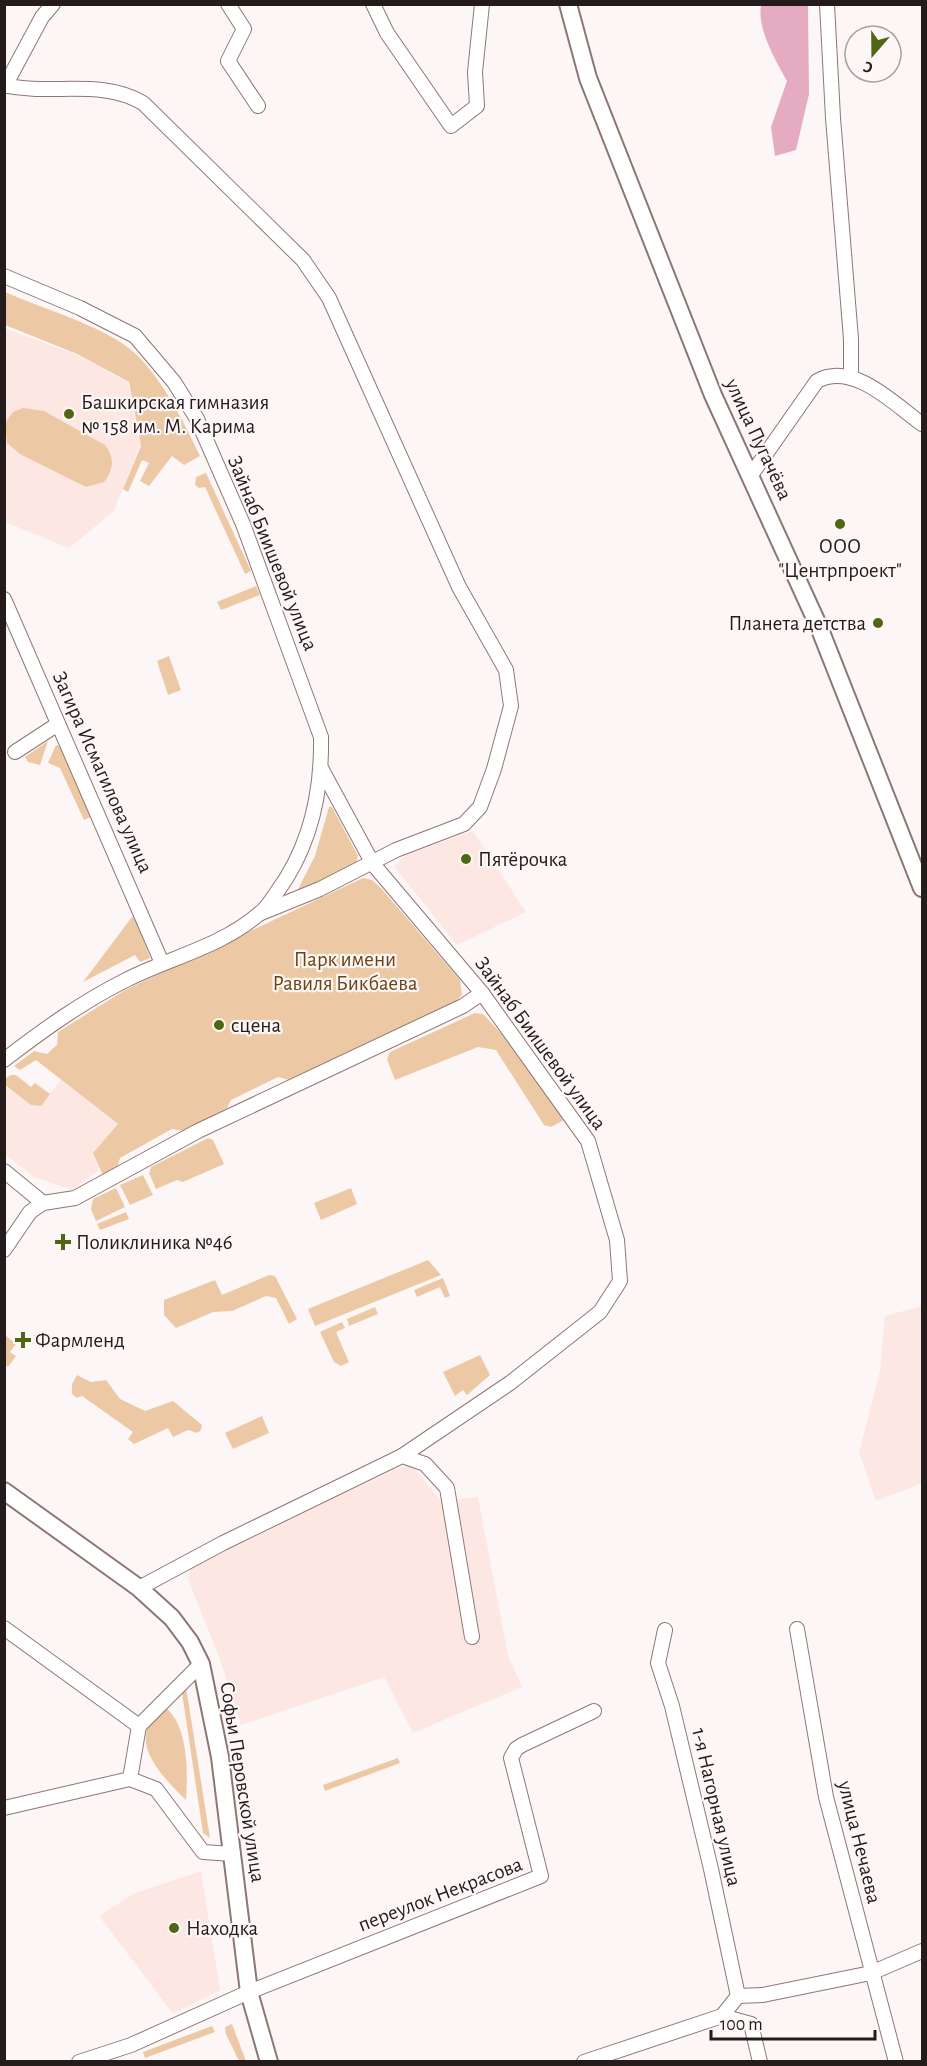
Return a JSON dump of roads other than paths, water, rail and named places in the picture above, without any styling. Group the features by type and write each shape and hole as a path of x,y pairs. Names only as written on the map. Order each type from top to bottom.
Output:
{"main road":[{"name":"улица Пугачёва","path":"568,4 588,78 713,395 752,475 819,627 922,888"},
{"name":"Софьи Перовской улица","path":"4,1491 139,1588 172,1618 190,1642 201,1664 220,1757 249,1992 269,2061"}],"street":[{"path":"53,4 42,17 5,86 23,89 113,90 128,94 143,103 303,261 329,298 459,587 507,670 511,706 494,769 480,807 464,824 396,850 373,864 280,907 261,913"},
{"path":"228,4 244,29 228,61 258,106"},
{"path":"374,5 387,33 451,126 477,106 475,72 482,4"},
{"path":"827,4 833,118 851,339 851,376"},
{"name":"Зайнаб Биишевой улица","path":"4,276 72,305 135,336 174,382 197,419 243,524 321,737 321,768 312,819 296,863 261,913 228,934 124,981 46,1027 4,1060"},
{"path":"752,475 817,381 828,375 851,376 922,424"},
{"name":"Загира Исмагилова улица","path":"4,599 162,963"},
{"path":"15,752 58,724"},
{"name":"Зайнаб Биишевой улица","path":"139,1588 223,1543 402,1456 563,1344 600,1312 620,1281 617,1240 588,1141 482,993 373,864 321,768"},
{"path":"4,1250 30,1212 43,1203 75,1198 198,1131 463,1006 482,993"},
{"path":"4,1171 43,1203"},
{"path":"402,1456 425,1464 447,1488 472,1637"},
{"path":"4,1628 139,1726"},
{"name":"улица Нечаева","path":"797,1629 826,1797 896,2061"},
{"name":"1-я Нагорная улица","path":"665,1630 658,1663 672,1706 711,1869 738,1996"},
{"path":"130,1779 139,1726 201,1664"},
{"name":"переулок Некрасова","path":"249,1992 542,1876 511,1758 516,1749 522,1745 594,1711"},
{"path":"4,1808 130,1779 156,1789 203,1852 233,1854"},
{"path":"584,2061 602,2059 722,2016 738,1996 762,1995 871,1973 922,1951"},
{"path":"79,2061 131,2045 249,1992"},
{"path":"722,2016 751,2024 760,2061"}],"place":[{"name":"Башкирская гимназия № 158 им. М. Карима","path":"69,414"},
{"name":"ООО \"Центрпроект\"","path":"840,524"},
{"name":"Планета детства","path":"878,623"},
{"name":"Пятёрочка","path":"466,859"},
{"name":"сцена","path":"219,1025"},
{"name":"Поликлиника №46","path":"63,1242"},
{"name":"Фармленд","path":"23,1340"},
{"name":"Находка","path":"174,1928"}],"park label":[{"name":"Парк имени Равиля Бикбаева","path":"345,971"}]}
